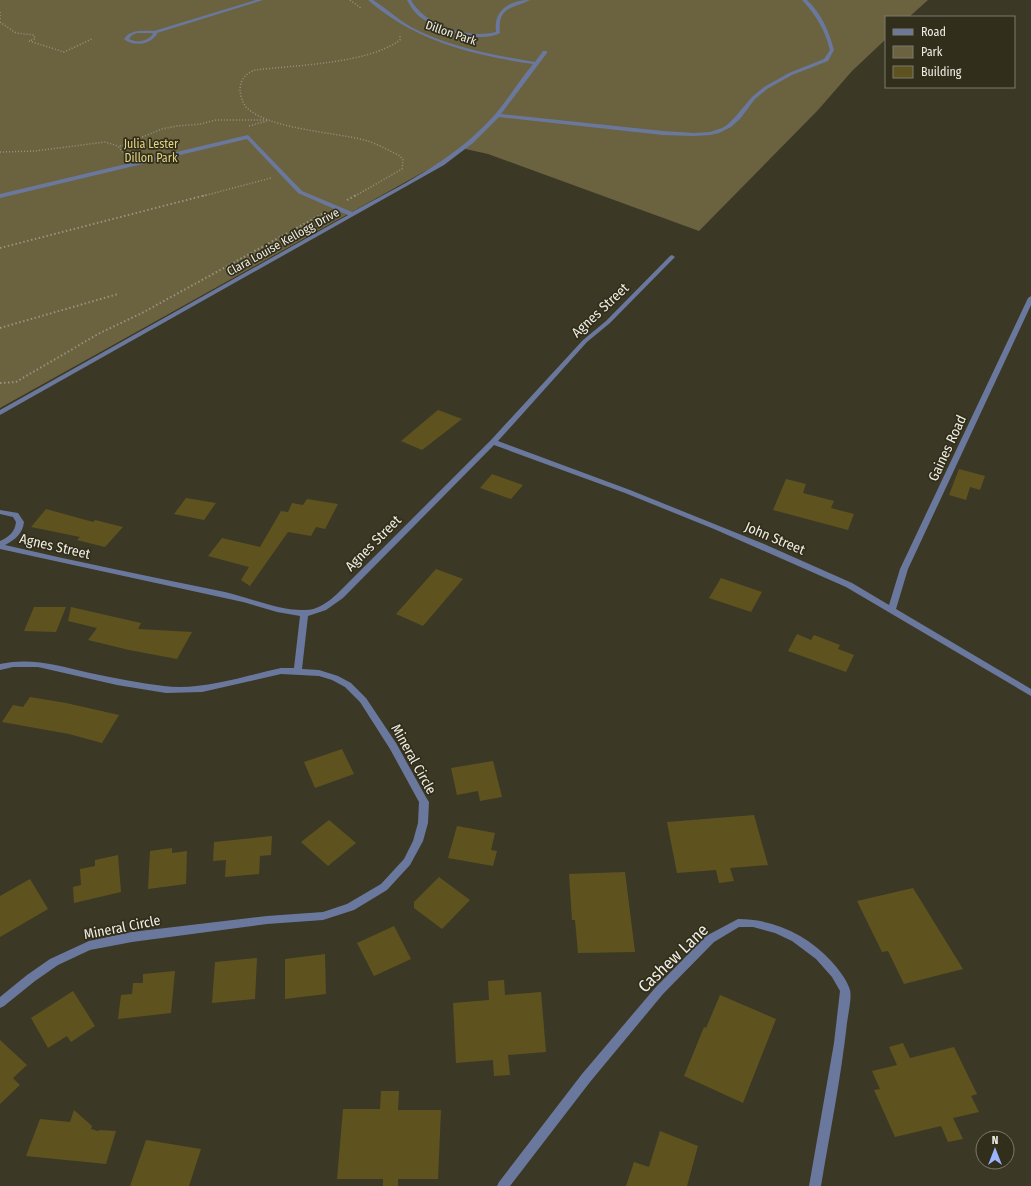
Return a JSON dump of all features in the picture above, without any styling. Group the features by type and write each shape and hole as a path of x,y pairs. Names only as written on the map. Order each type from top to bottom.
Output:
{"street":[{"path":"154,32 154,37 145,42 135,42 126,39 127,36 133,33 154,32 261,0"},
{"name":"Dillon Park","path":"370,0 406,26 448,45 489,55 535,63"},
{"path":"409,0 410,6 418,13 439,25 456,32 486,35 498,33 498,18 507,6 528,0"},
{"path":"498,115 663,133 690,134 724,129 732,123 757,94 781,78 826,60 832,50 829,40 818,16 804,0"},
{"name":"Clara Louise Kellogg Drive","path":"0,413 353,216 442,164 463,150 498,115 535,63 545,52"},
{"path":"0,196 248,137 300,192 353,216"},
{"name":"Agnes Street","path":"0,545 92,568 236,597 294,613 304,614 315,612 329,605 340,596 493,442 585,341 608,322 672,256"},
{"name":"Gaines Road","path":"892,610 904,569 1031,298"},
{"name":"John Street","path":"493,442 730,533 848,585 1031,693"},
{"name":"Agnes Street","path":"0,512 15,515 20,522 18,532 0,545"},
{"path":"298,671 304,614"},
{"name":"Mineral Circle","path":"0,667 13,664 38,664 117,682 166,690 202,689 262,674 281,671 298,671 335,678 348,685 363,700 393,746 424,802 423,823 418,841 407,862 384,887 350,907 323,916 267,920 132,937 89,946 54,962 0,1003"},
{"name":"Cashew Lane","path":"503,1186 586,1078 659,991 710,939 738,923 752,923 777,929 796,938 820,956 836,974 845,991 839,1043 815,1186"}],"path":[{"path":"350,0 366,12"},
{"path":"0,12 0,19"},
{"path":"0,22 16,33 34,35 35,39 29,41 64,52 92,39"},
{"path":"0,383 16,382 100,333 142,313 393,176 402,169 403,160 400,156 362,139 272,120 247,109 241,100 241,83 248,73 264,68 335,62 366,55 396,44 401,38 400,34 395,31"},
{"path":"120,146 162,129 177,126 200,124 216,120 272,120"},
{"path":"0,152 35,151 106,142 120,146 126,155 120,156"},
{"path":"0,248 272,178"},
{"path":"183,197 186,200"},
{"path":"0,328 118,294"}],"green space":[{"name":"Julia Lester Dillon Park","path":"0,0 928,0 910,16 885,16 885,40 852,71 818,110 699,231 488,154 461,148 436,165 0,408"}],"building":[{"path":"438,410 462,419 422,450 401,441"},
{"path":"959,469 985,476 980,490 970,487 966,500 949,495"},
{"path":"492,474 523,485 511,499 480,488"},
{"path":"786,479 806,484 803,493 834,501 831,508 854,514 848,530 773,510"},
{"path":"186,498 216,503 204,520 174,514"},
{"path":"307,499 338,504 325,529 316,527 311,536 288,532 250,586 241,580 249,567 208,556 222,538 260,547 281,511 288,512 292,503 303,505"},
{"path":"46,509 93,522 95,520 123,527 105,547 77,540 80,537 31,527"},
{"path":"436,569 463,579 423,626 396,614"},
{"path":"721,578 762,592 751,612 709,598"},
{"path":"34,607 66,607 56,632 24,631"},
{"path":"71,607 141,623 138,629 192,632 177,659 129,650 88,640 97,628 68,621"},
{"path":"797,634 811,640 814,635 840,645 838,649 854,655 846,672 788,651"},
{"path":"30,697 66,703 119,715 102,743 69,734 2,722 13,705 23,707"},
{"path":"342,749 354,774 315,788 304,762"},
{"path":"493,761 502,797 480,801 478,791 457,795 451,768"},
{"path":"754,815 768,865 730,868 734,881 719,883 716,870 677,873 667,822"},
{"path":"329,820 356,843 328,866 301,842"},
{"path":"457,826 495,833 491,850 497,851 493,866 448,858"},
{"path":"272,836 271,855 260,856 259,874 225,877 226,860 213,861 214,842"},
{"path":"172,848 172,853 187,851 186,884 148,889 150,851"},
{"path":"118,855 121,892 74,903 73,887 81,885 80,869 95,866 95,860"},
{"path":"625,872 635,952 578,953 575,920 572,920 569,874"},
{"path":"439,877 470,900 442,929 414,908 414,902"},
{"path":"30,879 48,909 0,937 0,896"},
{"path":"913,888 963,969 904,984 888,951 882,952 857,901"},
{"path":"394,926 411,959 374,976 357,943"},
{"path":"325,954 326,994 285,999 285,959"},
{"path":"257,958 255,999 212,1003 215,962"},
{"path":"175,971 171,1013 118,1019 121,995 132,994 133,983 143,983 143,974"},
{"path":"504,980 505,995 541,992 546,1052 508,1055 510,1075 494,1076 493,1060 456,1063 453,1003 489,1000 488,981"},
{"path":"73,991 95,1026 71,1042 67,1036 48,1048 31,1018"},
{"path":"720,995 776,1019 743,1103 684,1076 704,1027 706,1028"},
{"path":"0,1040 27,1065 13,1078 20,1085 0,1104"},
{"path":"903,1043 910,1058 954,1047 977,1094 971,1096 979,1112 953,1118 963,1139 948,1142 941,1126 895,1137 874,1090 880,1089 872,1071 897,1065 889,1047"},
{"path":"381,1091 399,1091 398,1110 441,1110 438,1179 398,1179 398,1186 383,1186 383,1179 337,1179 343,1109 380,1109"},
{"path":"74,1110 92,1126 91,1129 98,1131 116,1131 106,1164 26,1156 40,1119 70,1122"},
{"path":"660,1131 698,1146 687,1186 626,1186 634,1162 649,1167"},
{"path":"146,1140 201,1149 189,1186 130,1186"}]}
